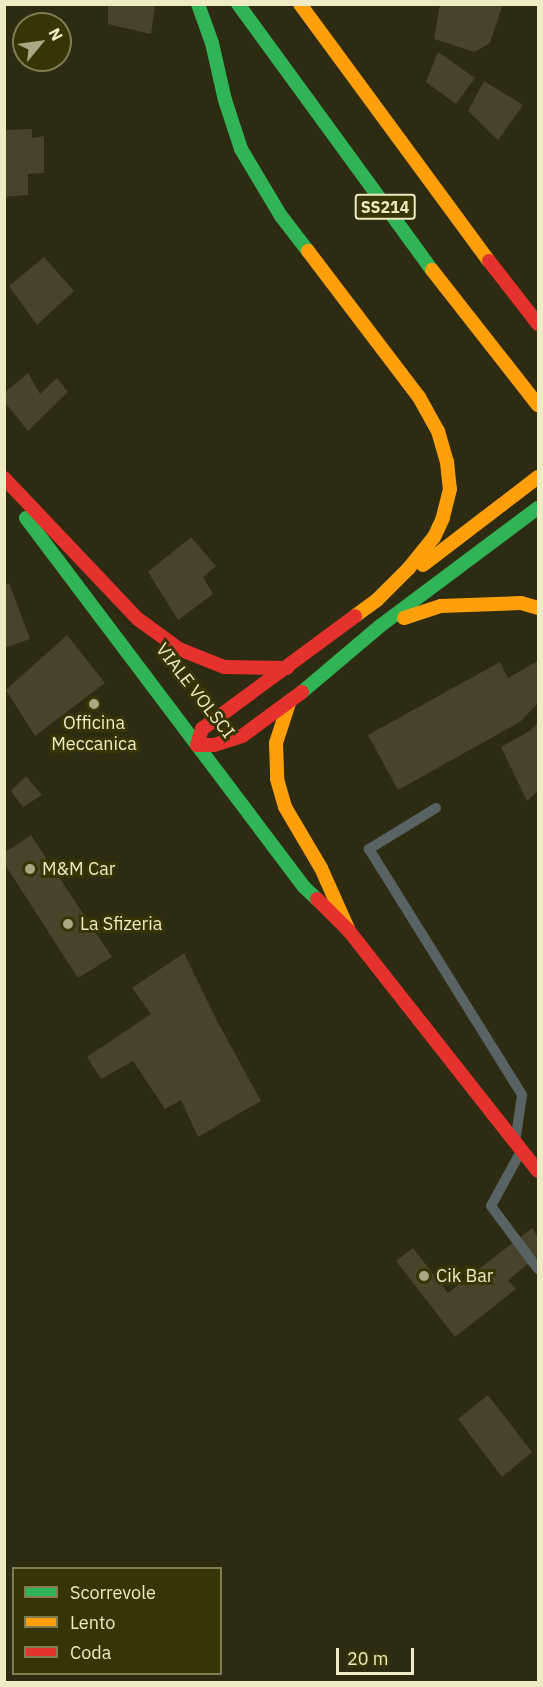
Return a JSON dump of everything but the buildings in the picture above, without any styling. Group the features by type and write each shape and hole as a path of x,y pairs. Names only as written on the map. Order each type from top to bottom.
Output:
{"main road":[{"path":"198,4 212,43 225,100 241,149 258,182 419,397 438,431 447,462 450,489 443,518 434,537 409,568 377,600"},
{"name":"SS214","path":"238,4 447,291 538,405"},
{"name":"SS214","path":"300,4 488,260 538,324"},
{"path":"197,745 202,729 287,668 538,477"},
{"path":"4,480 130,612 179,649 224,667 287,668"},
{"path":"4,480 21,512 304,887 349,931 538,1171"},
{"name":"VIALE VOLSCI","path":"4,480 202,729 312,875 349,931"},
{"path":"197,745 214,745 242,736 289,703 380,626 538,508"},
{"path":"380,626 441,606 521,603 538,608"},
{"path":"289,703 276,743 277,779 285,807 321,868 349,931"}],"lane":[{"path":"436,808 369,849 522,1095 518,1146 491,1206 538,1269"}],"traffic: fast":[{"path":"198,4 212,43 225,100 241,149 281,216 308,251"},
{"path":"238,4 432,270"},
{"path":"302,692 380,626 538,508"},
{"path":"26,518 304,887 317,899"}],"traffic: slow":[{"path":"300,4 489,261"},
{"path":"308,251 419,397 438,431 447,462 450,489 443,518 434,537 409,568 377,600 355,616"},
{"path":"432,270 538,405"},
{"path":"423,565 538,477"},
{"path":"404,618 441,606 521,603 538,608"},
{"path":"289,703 276,743 277,779 285,807 321,868 349,931"}],"traffic: jam":[{"path":"489,261 538,324"},
{"path":"4,478 138,619 179,649 224,667 287,668"},
{"path":"302,692 242,736 214,745 197,745 202,729 355,616"},
{"path":"317,899 349,931 538,1171"}],"place":[{"name":"Officina Meccanica","path":"94,704"},
{"name":"M&M Car","path":"30,869"},
{"name":"La Sfizeria","path":"68,924"},
{"name":"Cik Bar","path":"424,1276"}]}
